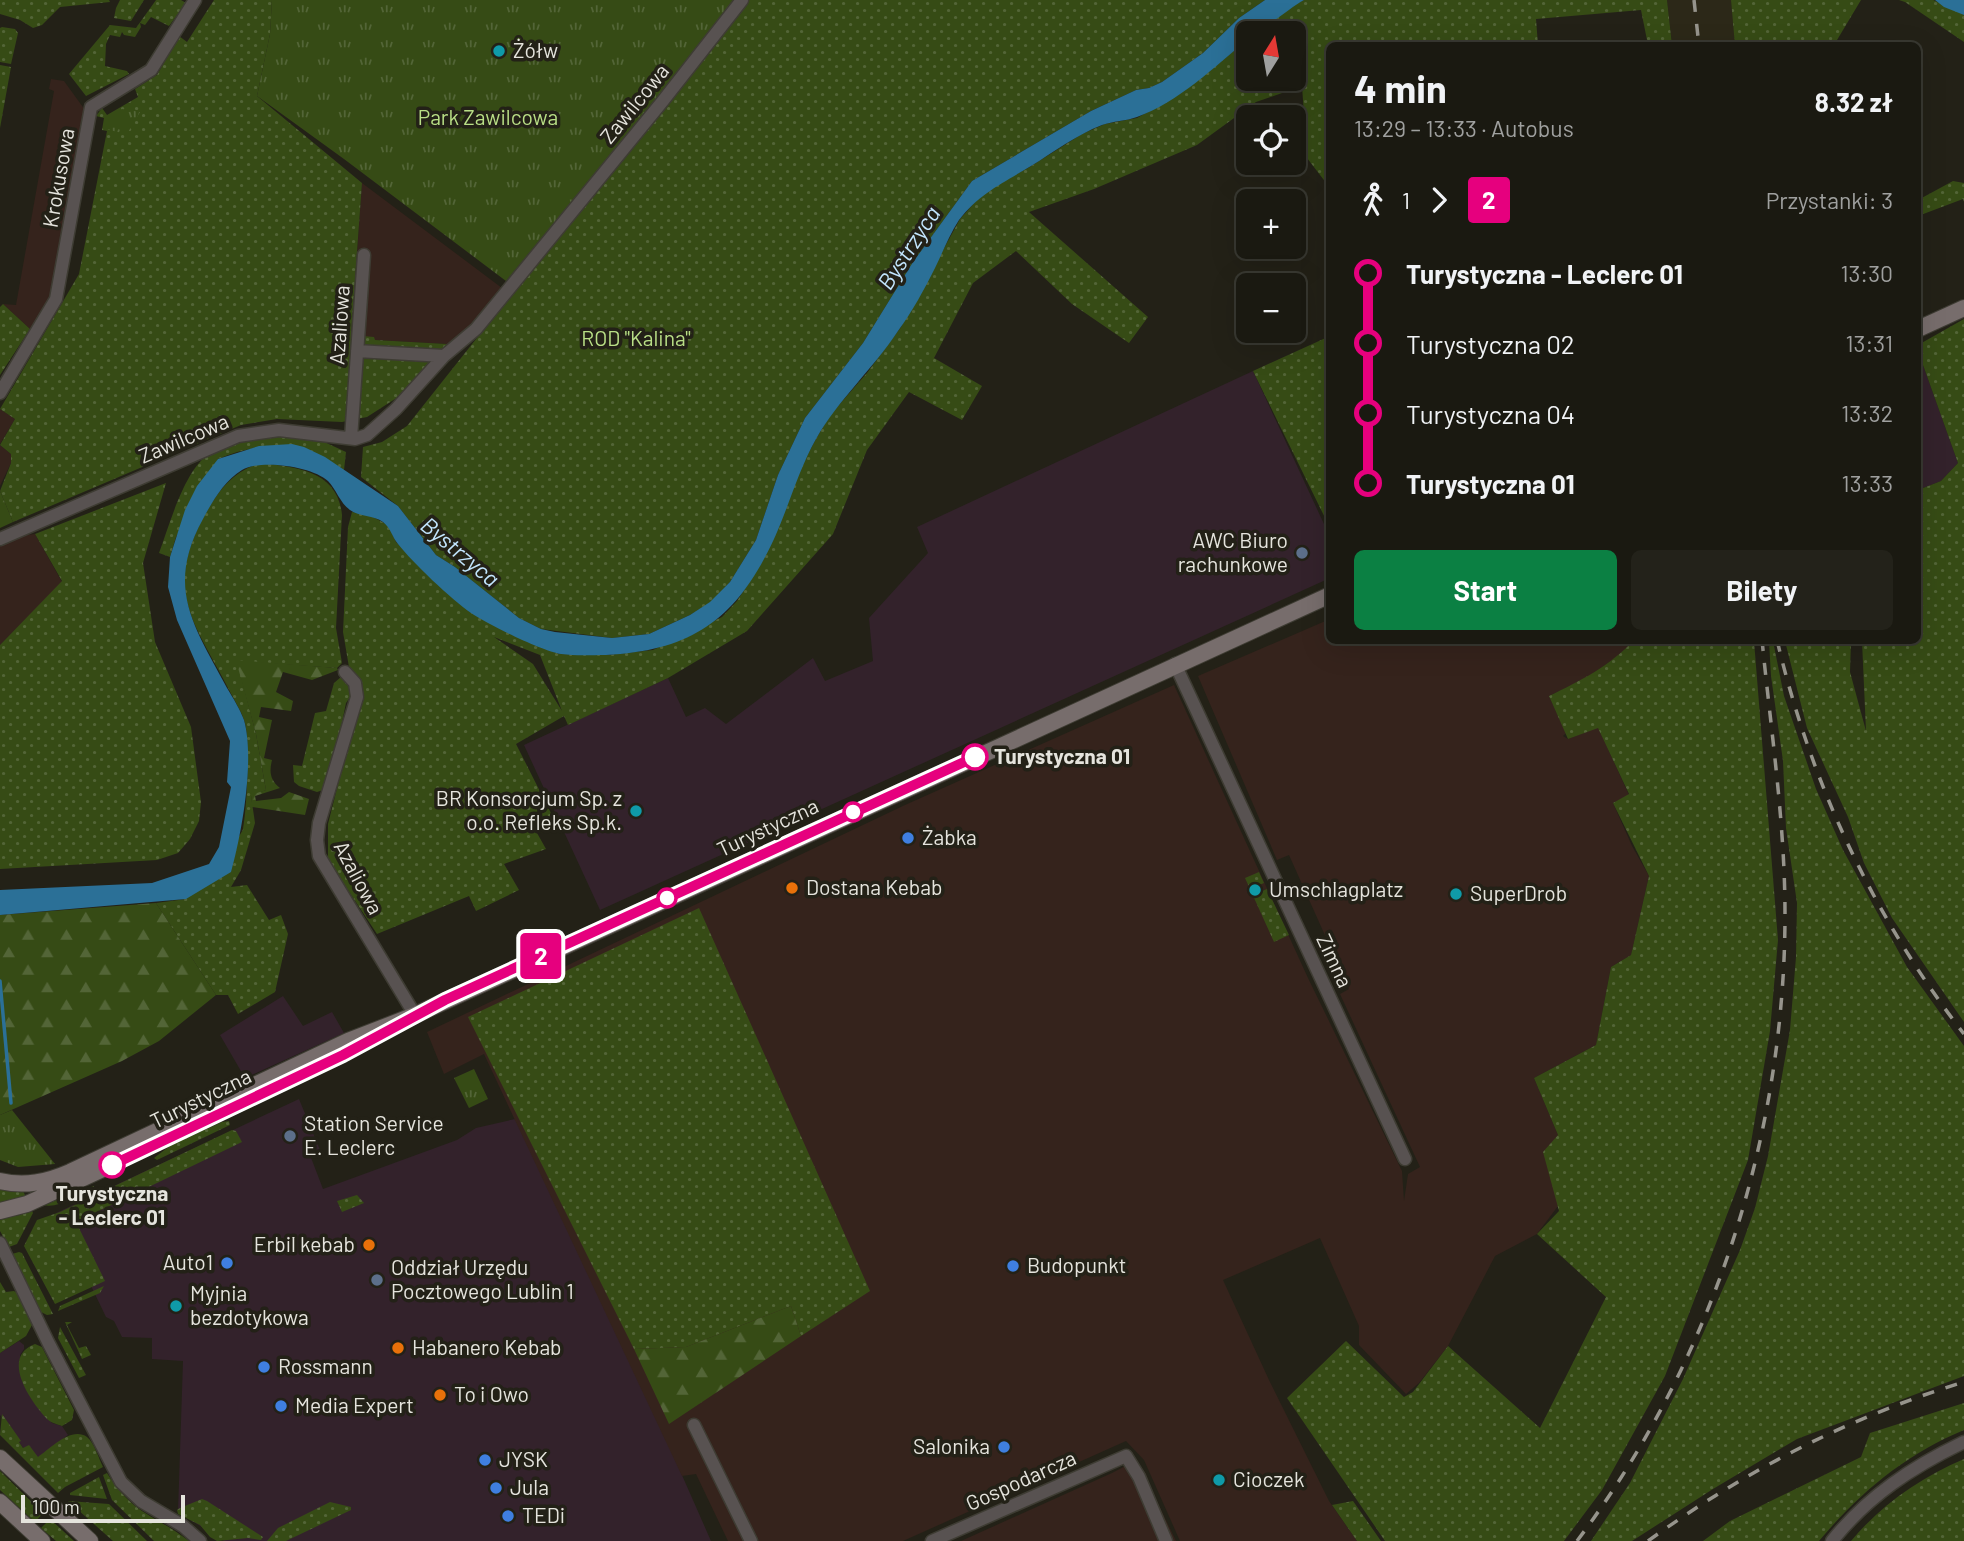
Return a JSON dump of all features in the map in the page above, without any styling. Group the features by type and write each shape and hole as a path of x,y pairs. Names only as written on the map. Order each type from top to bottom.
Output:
{"main road":[{"path":"1921,328 1964,308"},
{"name":"Turystyczna","path":"0,1181 30,1184 58,1177 348,1041 415,1014 1326,596"},
{"name":"Turystyczna","path":"0,1211 37,1200 246,1102 343,1055 415,1014"},
{"path":"0,1458 90,1541"},
{"path":"0,1503 40,1540"}],"street":[{"name":"Krokusowa","path":"0,393 56,299 91,107 151,69 195,0"},
{"name":"Zawilcowa","path":"0,539 238,436 279,430 361,438 375,429 444,356 476,329 742,0"},
{"name":"Azaliowa","path":"351,438 364,255"},
{"path":"358,351 444,356"},
{"name":"Zimna","path":"1175,664 1405,1159"},
{"name":"Azaliowa","path":"345,672 355,683 357,697 319,823 319,856 415,1014"},
{"path":"0,1243 121,1482 141,1502 183,1526 200,1541"},
{"path":"694,1425 751,1541"},
{"path":"1832,1541 1873,1497 1904,1474 1964,1442"},
{"name":"Gospodarcza","path":"932,1541 1126,1456 1139,1478 1166,1541"}],"shaded area":[{"path":"1667,0 1731,0 1735,42 1672,42"},
{"path":"51,79 64,81 85,110 51,300 30,329 3,304 16,305 54,91 49,89"},
{"path":"362,183 502,288 461,335 447,344 351,336"},
{"path":"1921,359 1958,463 1941,481 1921,489"},
{"path":"1253,371 1326,528 1326,580 600,910 524,745 668,678 686,717 705,708 726,724 813,658 825,681 873,661 869,618 928,553 917,527"},
{"path":"0,409 15,419 0,444"},
{"path":"0,445 11,454 11,463 0,486"},
{"path":"35,534 62,582 0,645 0,545"},
{"path":"1326,621 1326,644 1631,644 1620,655 1586,678 1549,696 1566,733 1563,736 1568,739 1598,727 1629,795 1613,803 1649,876 1631,955 1611,967 1596,1045 1534,1078 1558,1135 1558,1206 1537,1234 1495,1256 1448,1346 1419,1383 1406,1394 1359,1345 1359,1326 1320,1238 1223,1280 1329,1501 1357,1541 1180,1541 1144,1460 1126,1441 903,1541 728,1541 696,1474 682,1476 484,1054 444,1074 427,1032 905,805 1174,685 1308,978 1402,1171 1404,1201 1408,1174 1420,1167 1340,994 1349,989 1289,855 1277,860 1198,676"},
{"path":"283,996 303,1026 332,1012 344,1033 245,1078 220,1035"},
{"path":"299,1099 320,1150 310,1155 323,1189 457,1140 476,1128 515,1119 611,1314 711,1541 224,1541 178,1512 183,1361 152,1359 152,1338 122,1337 114,1321 106,1317 56,1213"},
{"path":"19,1341 24,1345 20,1355 24,1383 29,1393 52,1423 62,1426 68,1435 38,1458 24,1449 0,1415 0,1353"},
{"path":"1137,1460 1176,1541 961,1541 1112,1473"}],"green space":[{"path":"0,0 110,2 60,7 42,25 33,28 20,20 0,14"},
{"path":"120,0 144,0 131,21 114,18"},
{"path":"156,0 181,0 186,3 169,26 151,17 145,25 140,23 141,27 135,37 122,32 120,37 110,35 106,44 105,66 127,71 129,74 86,96 69,74 110,25 136,28"},
{"path":"214,0 272,0 270,34 257,96 362,183 351,335 374,337 375,340 447,344 409,390 367,417 342,422 277,419 241,425 13,522 0,491 11,463 11,454 0,445 15,419 0,409 79,274 107,131 102,130 104,118 96,116 102,108 107,115 138,97 135,89 157,75 179,36 187,42"},
{"name":"Park Zawilcowa","path":"272,0 734,0 654,103 506,281 257,96 270,34"},
{"name":"ROD \"Kalina\"","path":"745,0 1265,0 1239,18 1203,53 1162,82 1136,90 1091,111 972,181 913,262 863,343 805,418 778,475 756,540 730,582 711,602 649,634 612,638 541,629 519,618 436,555 398,506 361,477 363,447 382,442 407,426"},
{"path":"1304,0 1667,0 1672,42 1647,42 1641,10 1536,19 1538,42 1326,42 1326,183 1307,158 1306,105 1303,105 1302,91 1306,91 1306,21 1271,21"},
{"path":"1731,0 1861,0 1836,42 1735,42"},
{"path":"1899,0 1933,0 1964,15 1964,42 1905,2"},
{"path":"2,27 15,29 18,33 11,64 0,62"},
{"path":"1236,49 1236,91 1288,91 1252,105 1236,105 1236,117 1197,145 1094,189 1029,212 1148,317 1129,343 1072,304 1016,251 973,283 934,358 982,386 962,420 909,392 867,450 833,534 747,631 668,678 568,725 564,716 516,744 559,829 537,833 546,849 504,864 519,890 476,911 469,896 377,934 328,860 328,824 362,689 350,673 343,632 348,527 352,512 369,515 388,525 396,542 470,612 507,632 559,654 608,655 653,650 722,617 737,601 761,564 801,467 817,437 831,414 867,373 901,327 960,219 992,187 1082,134 1105,124 1137,118 1171,99","holes":["494,637 540,655 562,711 533,664"]},
{"path":"0,65 11,67 0,128"},
{"path":"122,109 140,112 127,134 105,129 107,117"},
{"path":"1953,181 1964,183 1964,202 1963,199 1921,215 1921,198"},
{"path":"3,304 30,329 0,375 0,307"},
{"path":"1964,319 1964,1022 1892,918 1864,863 1848,817 1807,728 1786,644 1851,644 1850,672 1866,731 1862,644 1921,644 1921,489 1941,481 1958,463 1921,359 1921,343"},
{"path":"1326,338 1326,520 1253,371"},
{"path":"272,435 320,440 346,452 344,470 314,454 282,447 251,449 218,459 176,537 170,557 159,553 185,484 201,461 224,446"},
{"path":"260,463 313,474 333,489 339,500 342,515 336,628 342,663 337,668 237,661 256,734 266,790 251,796 255,823 241,870 231,887 247,885 269,920 281,915 288,934 275,992 238,1014 228,995 216,995 156,903 186,899 243,829 247,776 245,723 193,621 185,584 186,564 192,541 209,507 234,477"},
{"path":"166,483 143,563 155,642 191,727 201,802 199,821 190,839 178,853 157,860 0,869 0,645 62,581 35,534"},
{"path":"0,491 13,522 0,528"},
{"path":"1630,644 1754,644 1778,940 1770,1031 1748,1160 1665,1376 1602,1490 1564,1541 1385,1541 1287,1398 1346,1341 1404,1397 1413,1392 1448,1346 1540,1428 1606,1297 1537,1234 1559,1211 1543,1152 1558,1135 1534,1078 1596,1045 1611,967 1631,955 1649,876 1613,803 1629,794 1598,728 1568,739 1549,696 1583,679"},
{"path":"1769,644 1774,644 1784,696 1816,789 1843,850 1907,967 1964,1046 1964,1376 1797,1439 1632,1541 1591,1541 1630,1483 1683,1379 1740,1250 1755,1208 1768,1156 1790,1030 1797,903 1786,828 1783,761"},
{"path":"236,660 338,670 312,680 283,672 276,692 293,701 291,711 261,707 259,717 272,720 264,758 272,760 271,776 280,788 255,796 256,801 281,798 289,792 309,799 305,815 252,807 251,795 266,790 256,734"},
{"path":"341,677 348,679 353,693 346,703 323,790 317,792 294,782 293,765 302,766 315,713 326,711 334,683"},
{"path":"1259,872 1264,883 1252,888 1255,894 1267,889 1289,935 1274,942 1245,878"},
{"path":"156,903 216,995 159,1041 122,1061 0,1115 0,915"},
{"path":"699,908 870,1291 801,1336 791,1306 686,1347 634,1349 468,1017"},
{"path":"474,1069 488,1099 469,1108 454,1078"},
{"path":"12,1110 55,1164 18,1167 0,1160 0,1115"},
{"path":"229,1121 230,1125 157,1160 154,1158 171,1145"},
{"path":"232,1130 236,1131 242,1142 76,1222 105,1281 55,1304 24,1246 37,1220 60,1212"},
{"path":"94,1186 94,1189 62,1203 43,1205"},
{"path":"0,1189 23,1191 26,1197 0,1203"},
{"path":"357,1195 364,1203 342,1212 337,1201"},
{"path":"31,1209 33,1213 17,1244 9,1247 0,1231 0,1218 20,1215"},
{"path":"22,1253 53,1314 41,1312 12,1254"},
{"path":"0,1282 6,1292 17,1293 32,1325 26,1336 0,1353"},
{"path":"104,1286 100,1293 58,1311 60,1306"},
{"path":"791,1306 801,1336 669,1424 634,1349 686,1347"},
{"path":"65,1322 72,1322 67,1325 79,1348 86,1346 91,1355 82,1359"},
{"path":"60,1327 86,1375 79,1378 58,1338"},
{"path":"35,1344 42,1347 74,1410 72,1420 62,1426 47,1419 33,1402 22,1380 20,1359 25,1350"},
{"path":"1964,1403 1964,1430 1922,1451 1885,1476 1850,1507 1819,1541 1703,1541 1730,1521 1861,1457 1870,1433"},
{"path":"2,1414 23,1448 29,1445 38,1457 68,1436 81,1434 92,1443 103,1467 58,1493 0,1435"},
{"path":"1964,1459 1964,1541 1851,1541 1876,1515 1903,1493"},
{"path":"0,1471 43,1513 35,1522 0,1490"},
{"path":"107,1473 135,1506 189,1541 154,1541 112,1500 103,1475"},
{"path":"99,1477 107,1499 70,1495 70,1493"},
{"path":"202,1499 263,1537 261,1540 248,1538 217,1541 200,1525 178,1514 177,1510 180,1508"},
{"path":"68,1501 109,1504 147,1541 113,1541"},
{"path":"1353,1501 1381,1541 1357,1541 1332,1505"},
{"path":"330,1502 351,1507 351,1510 286,1541 267,1541 278,1528"},
{"path":"50,1519 74,1541 56,1541 41,1528"}],"water":[{"path":"1265,0 1304,0 1274,21 1236,21 1236,49 1167,103 1137,117 1092,129 992,189 967,211 952,232 918,301 816,439 774,539 745,589 728,609 709,625 688,637 637,652 606,655 566,655 541,648 489,624 463,607 413,561 386,524 350,510 343,504 331,484 320,476 299,468 273,465 242,470 224,486 203,519 186,566 185,586 195,625 241,712 247,736 246,796 231,872 186,899 0,915 0,890 152,883 209,864 219,847 231,787 227,782 230,741 177,620 168,587 170,557 185,510 197,486 218,459 259,446 292,444 304,447 325,457 398,506 436,555 519,618 541,629 555,632 612,638 649,634 690,615 710,602 730,582 756,540 778,475 805,418 863,343 913,262 972,181 1091,111 1136,90 1162,82 1203,53 1239,18"},
{"path":"1935,0 1964,0 1964,15 1944,7"}],"waterway":[{"path":"0,981 11,1103"}],"railway":[{"path":"1694,0 1699,42"},
{"path":"1577,1541 1625,1472 1666,1399 1702,1323 1732,1244 1755,1164 1771,1081 1782,998 1785,914 1780,811 1762,644"},
{"path":"1778,644 1808,746 1850,848 1902,944 1964,1034"},
{"path":"1648,1541 1722,1492 1799,1448 1880,1412 1964,1382"}],"bus line":[{"name":"2","path":"112,1165 343,1055 415,1014 975,757"}],"place":[{"name":"Żółw","path":"499,51"},
{"name":"AWC Biuro rachunkowe","path":"1302,553"},
{"name":"Turystyczna 01","path":"975,757"},
{"name":"BR Konsorcjum Sp. z o.o. Refleks Sp.k.","path":"636,811"},
{"name":"Żabka","path":"908,838"},
{"name":"Dostana Kebab","path":"792,888"},
{"name":"Umschlagplatz","path":"1255,890"},
{"name":"SuperDrob","path":"1456,894"},
{"name":"Station Service E. Leclerc","path":"290,1136"},
{"name":"Turystyczna - Leclerc 01","path":"112,1165"},
{"name":"Erbil kebab","path":"369,1245"},
{"name":"Auto1","path":"227,1263"},
{"name":"Budopunkt","path":"1013,1266"},
{"name":"Oddział Urzędu Pocztowego Lublin 1","path":"377,1280"},
{"name":"Myjnia bezdotykowa","path":"176,1306"},
{"name":"Habanero Kebab","path":"398,1348"},
{"name":"Rossmann","path":"264,1367"},
{"name":"To i Owo","path":"440,1395"},
{"name":"Media Expert","path":"281,1406"},
{"name":"Salonika","path":"1004,1447"},
{"name":"JYSK","path":"485,1460"},
{"name":"Cioczek","path":"1219,1480"},
{"name":"Jula","path":"496,1488"},
{"name":"TEDi","path":"508,1516"}],"water label":[{"name":"Bystrzyca","path":"909,248"},
{"name":"Bystrzyca","path":"460,552"}]}
